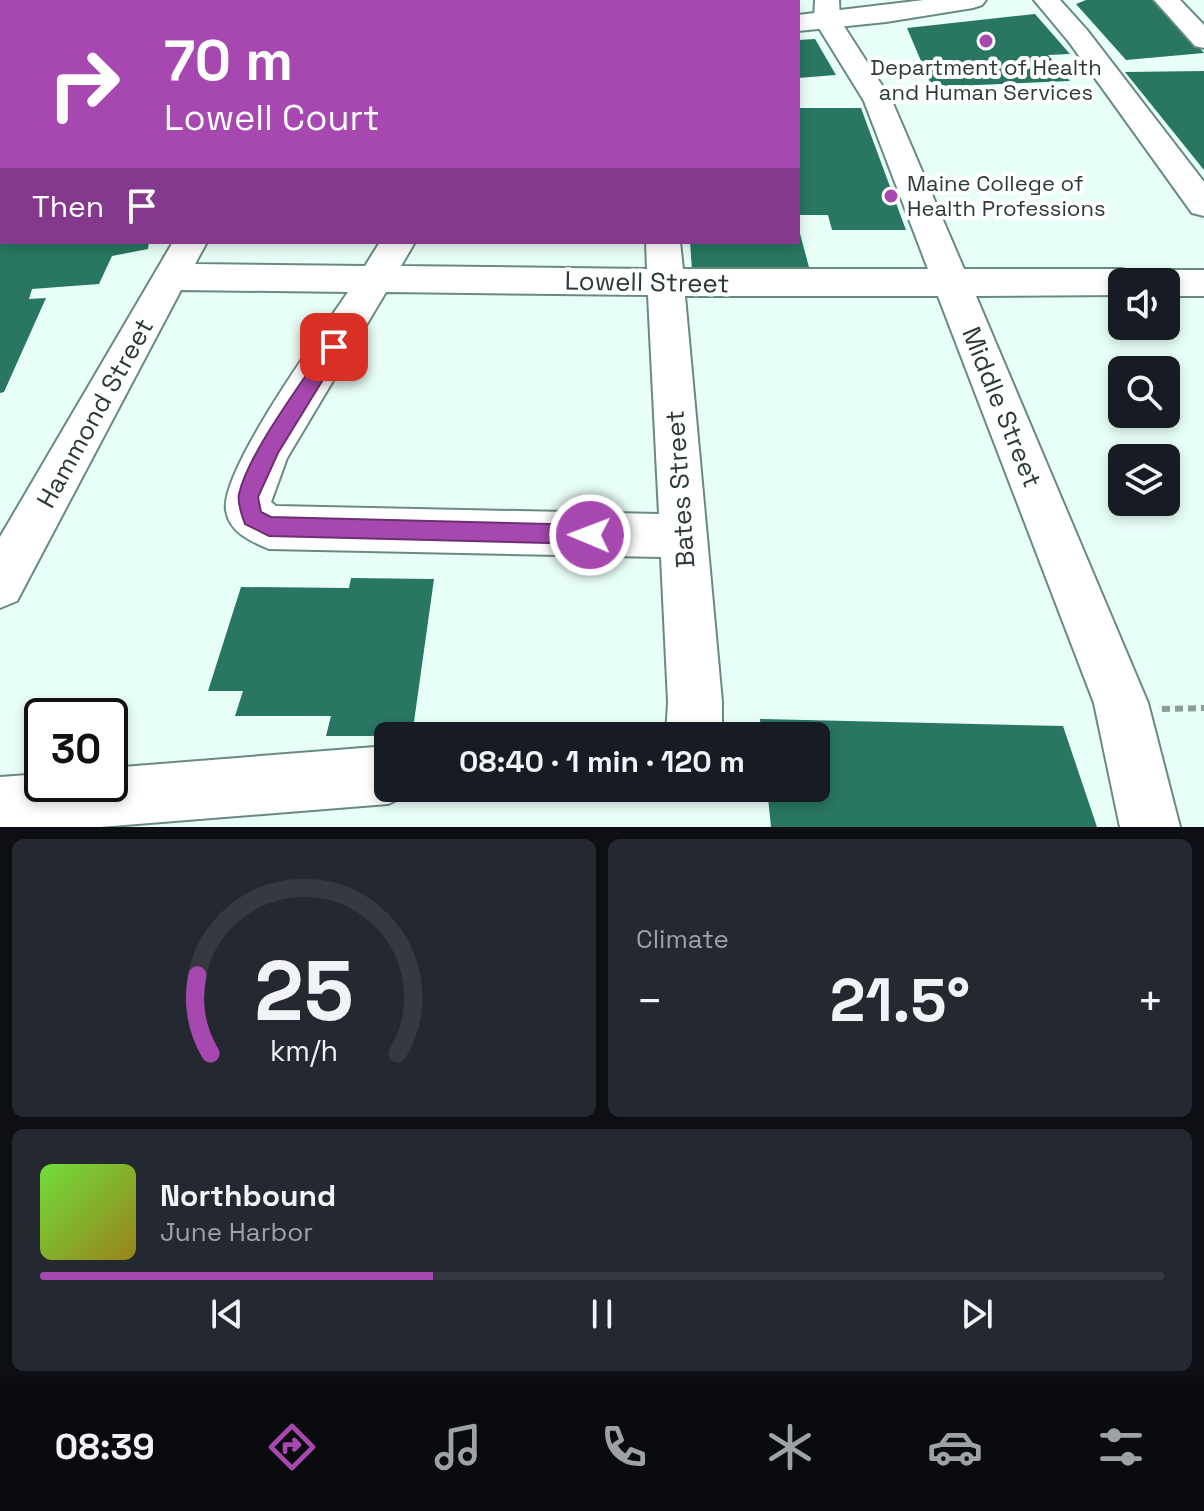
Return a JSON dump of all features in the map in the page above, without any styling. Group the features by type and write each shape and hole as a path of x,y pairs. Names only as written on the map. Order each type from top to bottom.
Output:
{"highway":[{"path":"815,10 973,0"}],"street":[{"path":"1046,0 1078,36 1204,205"},
{"path":"1166,0 1204,40"},
{"name":"Middle Street","path":"815,10 878,101 1121,703 1150,827"},
{"path":"397,244 259,471 248,497 253,518 269,527 684,536"},
{"name":"Lowell Street","path":"181,260 372,281 664,262 951,281 1108,282"},
{"name":"Hammond Street","path":"0,584 102,396 181,260"},
{"name":"Bates Street","path":"664,262 694,722"},
{"path":"1180,283 1204,283"},
{"path":"0,806 374,776"}],"building":[{"path":"1086,0 1156,0 1204,53 1126,60 1076,4"},
{"name":"Department of Health and Human Services","path":"1035,14 1070,54 1048,55 1070,81 932,87 907,28"},
{"path":"815,39 836,75 800,78 800,40"},
{"path":"1204,71 1204,170 1125,72"},
{"path":"800,108 861,108 906,230 832,230 828,215 800,215"},
{"path":"800,234 810,271 692,270 690,244 800,244"},
{"path":"0,244 149,244 148,249 112,256 99,284 32,289 29,299 46,298 4,392 0,393"},
{"path":"351,578 434,579 414,722 374,722 374,736 326,736 331,716 235,716 243,691 208,691 241,587 349,588"},
{"path":"760,719 1063,726 1097,827 771,827 768,802 830,802 830,722 760,722"}],"place":[{"name":"Department of Health and Human Services","path":"986,41"},
{"name":"Maine College of Health Professions","path":"891,196"}],"route":[{"path":"334,347 271,447 253,484 248,497 249,513 253,518 269,527 590,535"}]}
